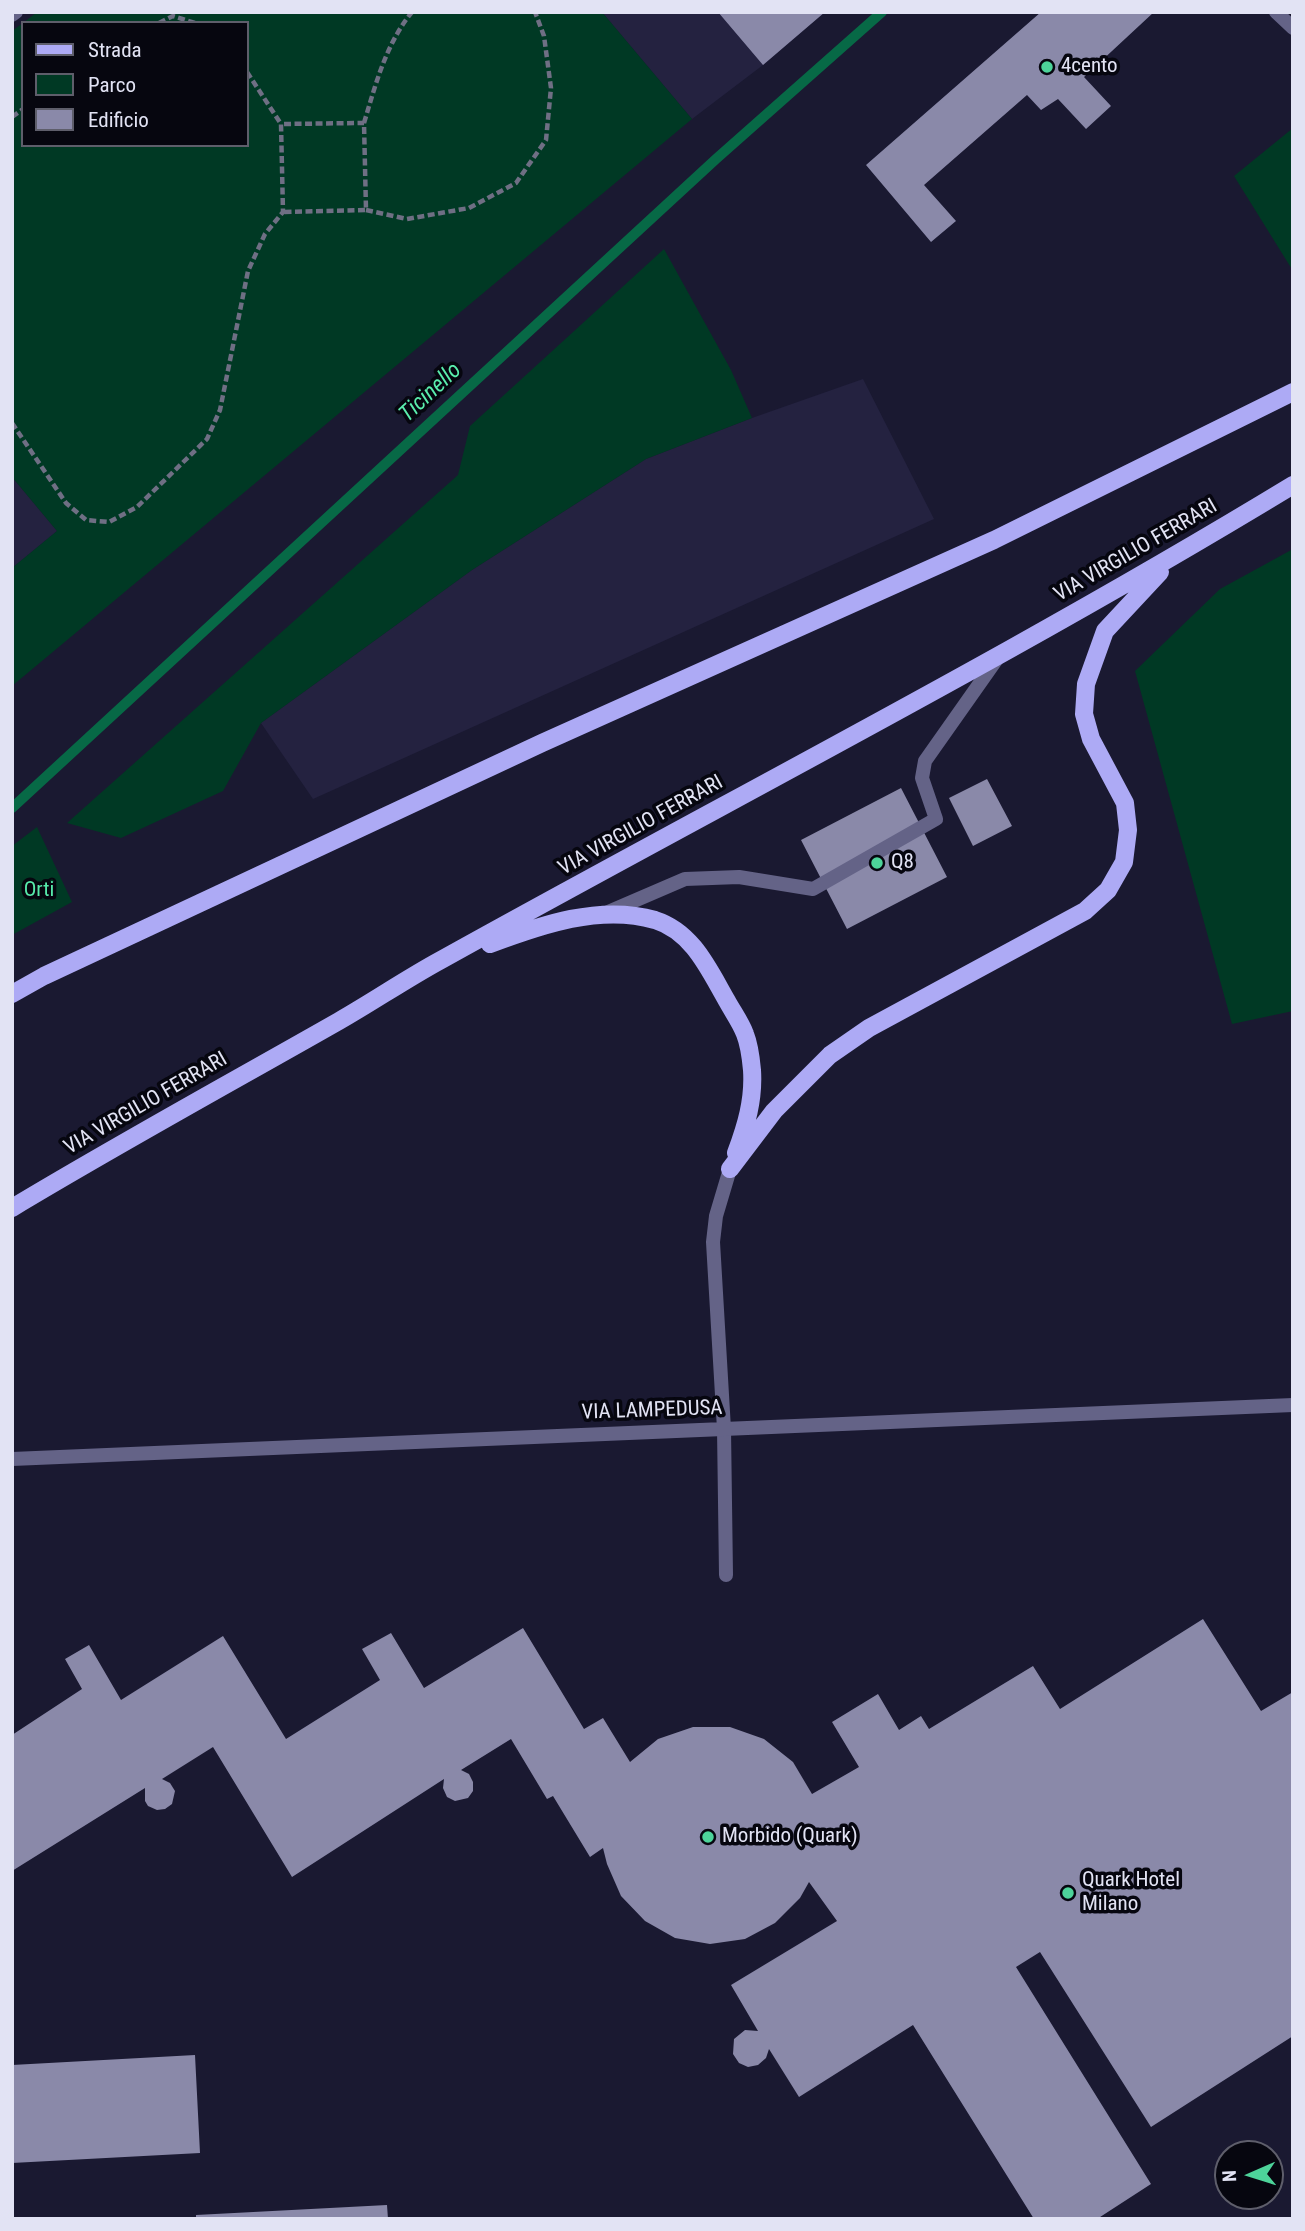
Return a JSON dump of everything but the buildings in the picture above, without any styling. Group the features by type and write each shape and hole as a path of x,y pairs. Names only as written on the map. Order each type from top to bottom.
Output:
{"main road":[{"path":"12,994 57,970 542,743 994,540 1293,392"},
{"name":"VIA VIRGILIO FERRARI","path":"12,1208 128,1138 343,1018 437,962 999,656 1173,558 1293,485"},
{"path":"730,1170 774,1111 830,1055 869,1028 1085,911 1108,890 1124,862 1128,830 1125,803 1091,739 1084,714 1086,684 1105,631 1173,558"},
{"path":"437,962 559,921 602,915 633,916 656,920 672,927 701,956 745,1034 752,1069 751,1104 730,1170"}],"street":[{"path":"1276,12 1293,28"},
{"path":"602,915 685,879 739,877 813,889 936,820 922,779 925,761 999,656"},
{"path":"726,1574 724,1429 713,1242 716,1216 730,1170"},
{"name":"VIA LAMPEDUSA","path":"12,1459 1293,1405"}],"path":[{"path":"366,210 364,122 383,62 398,30 412,12"},
{"path":"283,212 366,210 407,219 469,208 516,183 546,140 551,88 544,36 534,12"},
{"path":"173,14 190,21"},
{"path":"12,423 65,503 86,520 109,522 137,508 207,439 220,410 248,271 265,234 283,212 281,124 248,74"},
{"path":"281,124 364,122"}],"shaded area":[{"path":"602,12 825,12 763,65 692,119"},
{"path":"863,379 934,519 313,799 261,723 472,570 646,459"},
{"path":"12,477 57,531 12,568"}],"green space":[{"path":"37,12 602,12 692,119 12,686 12,568 57,531 12,477 12,31 21,24 21,147 248,147 248,21 25,21"},
{"path":"1293,128 1293,271 1234,176"},
{"path":"664,249 731,370 752,418 646,459 472,570 261,723 223,791 121,838 67,823 458,475 470,426"},
{"path":"1293,549 1293,1011 1232,1024 1135,671 1220,589"},
{"name":"Orti","path":"37,827 72,902 12,935 12,846"}],"waterway":[{"name":"Ticinello","path":"12,808 716,159 882,12"}],"place":[{"name":"4cento","path":"1047,67"},
{"name":"Q8","path":"877,863"},
{"name":"Morbido (Quark)","path":"708,1837"},
{"name":"Quark Hotel Milano","path":"1068,1893"}]}
